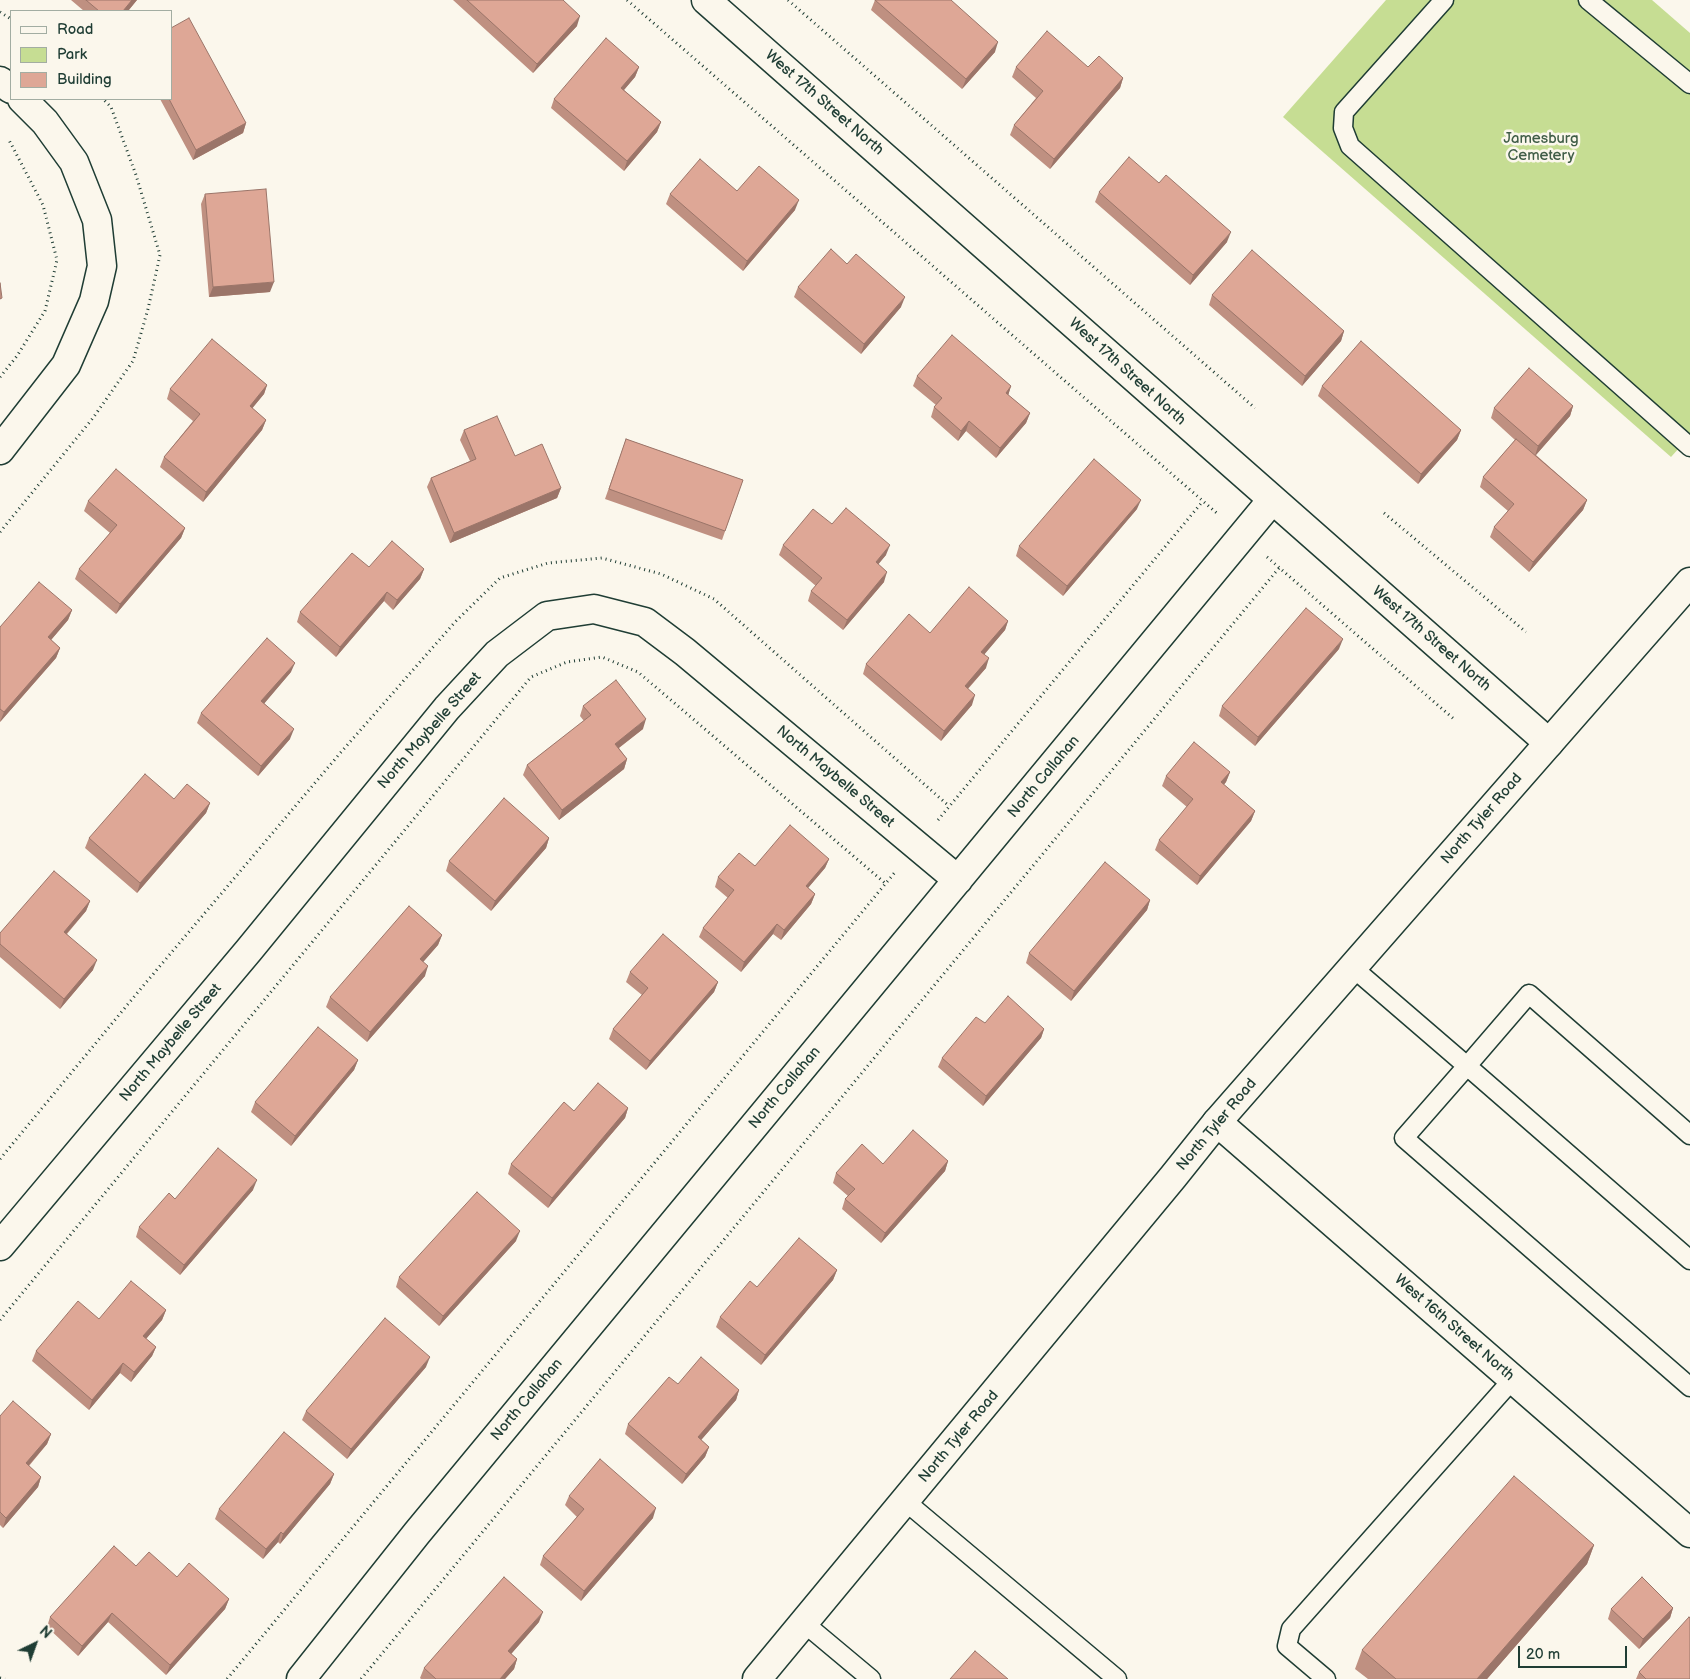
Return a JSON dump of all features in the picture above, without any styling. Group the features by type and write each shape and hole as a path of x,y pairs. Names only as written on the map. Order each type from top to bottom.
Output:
{"street":[{"name":"West 17th Street North","path":"706,0 1549,743"},
{"path":"0,450 66,365 94,300 102,266 97,220 74,162 45,122 23,100"},
{"name":"North Callahan","path":"301,1679 423,1525 1272,500"},
{"name":"North Tyler Road","path":"757,1679 1217,1122 1690,582"},
{"name":"North Maybelle Street","path":"0,1246 249,950 447,708 498,654 547,616 594,609 646,622 685,652 958,880"},
{"name":"West 16th Street North","path":"1217,1122 1690,1533"}],"lane":[{"path":"1444,0 1344,112 1343,128 1350,146 1690,447"},
{"path":"1588,0 1690,84"},
{"path":"1352,967 1690,1260"},
{"path":"1690,1135 1528,994 1404,1138 1690,1386"},
{"path":"1326,1679 1287,1646 1291,1629 1513,1379"},
{"path":"905,1501 1116,1679"},
{"path":"804,1623 871,1679"}],"path":[{"path":"628,0 1455,720"},
{"path":"788,0 1255,408"},
{"path":"0,376 17,356 45,312 57,260 43,205 9,140"},
{"path":"227,1679 916,845 1203,501"},
{"path":"1384,513 1526,632"},
{"path":"0,1159 144,984 336,758 455,622 500,578 548,563 602,558 661,574 714,599 949,806"},
{"path":"361,1679 1279,568"},
{"path":"0,1320 531,677 567,662 602,657 638,672 885,883"},
{"path":"0,1678 4,1679"}],"green space":[{"name":"Jamesburg Cemetery","path":"1386,0 1652,0 1690,33 1690,436 1671,457 1283,117"}],"building":[{"path":"86,0 132,0 124,10 98,10"},
{"path":"467,0 563,0 580,16 537,64"},
{"path":"875,0 951,0 998,42 966,79"},
{"path":"189,18 246,123 196,150 170,100 172,100 172,27"},
{"path":"1047,31 1088,67 1099,56 1123,78 1054,159 1014,125 1043,91 1016,67"},
{"path":"606,38 639,67 621,88 661,122 627,161 554,99"},
{"path":"1129,157 1159,183 1166,175 1231,232 1193,275 1099,192"},
{"path":"700,159 737,191 759,166 799,200 747,261 670,194"},
{"path":"266,189 274,282 213,287 205,194"},
{"path":"831,249 847,264 856,254 905,297 864,344 798,287"},
{"path":"1252,250 1344,331 1305,376 1212,295"},
{"path":"0,283 2,298 0,299"},
{"path":"952,335 1011,386 1006,393 1030,413 1000,448 969,421 961,431 934,407 942,398 917,376"},
{"path":"212,339 267,385 250,406 266,420 206,492 164,457 200,414 170,389"},
{"path":"1361,341 1461,430 1421,474 1322,386"},
{"path":"1529,368 1573,406 1538,446 1494,408"},
{"path":"497,416 515,456 542,444 561,488 454,533 431,478 476,459 464,430"},
{"path":"626,439 743,480 725,531 609,489"},
{"path":"1516,439 1587,500 1533,562 1494,527 1514,504 1483,477"},
{"path":"1094,459 1141,500 1067,586 1019,546"},
{"path":"116,469 185,528 120,604 79,569 117,525 88,501"},
{"path":"846,508 890,545 876,562 887,572 847,620 811,591 822,578 783,545 813,509 832,524"},
{"path":"392,541 424,569 397,600 387,592 340,647 300,612 352,553 369,567"},
{"path":"39,582 72,610 48,637 60,648 4,712 0,709 0,627"},
{"path":"969,587 1008,621 981,652 989,658 965,686 975,695 944,731 866,664 909,614 930,633"},
{"path":"1306,608 1343,639 1258,737 1222,706"},
{"path":"267,638 295,663 261,701 294,729 261,766 201,713"},
{"path":"616,680 646,719 615,744 627,759 562,810 527,765 591,715 583,706"},
{"path":"1194,742 1230,772 1221,782 1255,811 1200,876 1159,840 1193,799 1166,776"},
{"path":"145,774 174,799 187,784 210,803 140,883 89,838"},
{"path":"504,798 549,838 495,901 449,861"},
{"path":"790,825 829,859 806,886 815,894 784,930 777,924 744,962 703,928 734,890 718,877 739,853 755,866"},
{"path":"1105,862 1150,900 1074,991 1029,953"},
{"path":"54,871 90,901 64,932 97,960 64,999 0,944 0,933"},
{"path":"409,906 442,935 420,959 428,966 370,1032 330,997"},
{"path":"663,934 718,982 650,1061 613,1029 648,988 630,972"},
{"path":"1008,996 1044,1029 986,1096 942,1058 976,1017 985,1023"},
{"path":"318,1027 358,1060 295,1136 255,1102"},
{"path":"598,1083 628,1108 552,1198 511,1164 564,1102 574,1111"},
{"path":"913,1130 948,1161 885,1233 845,1199 855,1189 836,1173 862,1144 883,1164"},
{"path":"218,1148 257,1180 184,1265 139,1227 169,1193 175,1199"},
{"path":"477,1192 520,1231 443,1316 399,1277"},
{"path":"799,1238 837,1270 765,1355 720,1317 750,1281 757,1287"},
{"path":"131,1281 166,1310 143,1336 156,1347 134,1372 123,1363 92,1400 36,1351 78,1301 99,1319"},
{"path":"385,1318 430,1357 351,1449 306,1411"},
{"path":"701,1357 739,1390 698,1437 709,1447 686,1474 628,1424 669,1377 678,1384"},
{"path":"13,1401 51,1434 26,1463 41,1477 6,1518 0,1512 0,1416"},
{"path":"284,1432 334,1474 283,1534 281,1532 266,1549 219,1509"},
{"path":"600,1459 656,1508 584,1591 543,1556 584,1509 569,1496"},
{"path":"1514,1476 1594,1545 1477,1679 1396,1679 1362,1650"},
{"path":"114,1546 136,1566 149,1552 177,1577 189,1563 229,1599 170,1665 112,1613 82,1646 50,1617"},
{"path":"504,1577 543,1612 508,1651 517,1659 500,1679 436,1679 424,1668"},
{"path":"1642,1577 1673,1608 1643,1639 1611,1609"},
{"path":"1689,1617 1690,1679 1646,1679 1639,1672"},
{"path":"975,1651 1008,1679 950,1679"}]}
